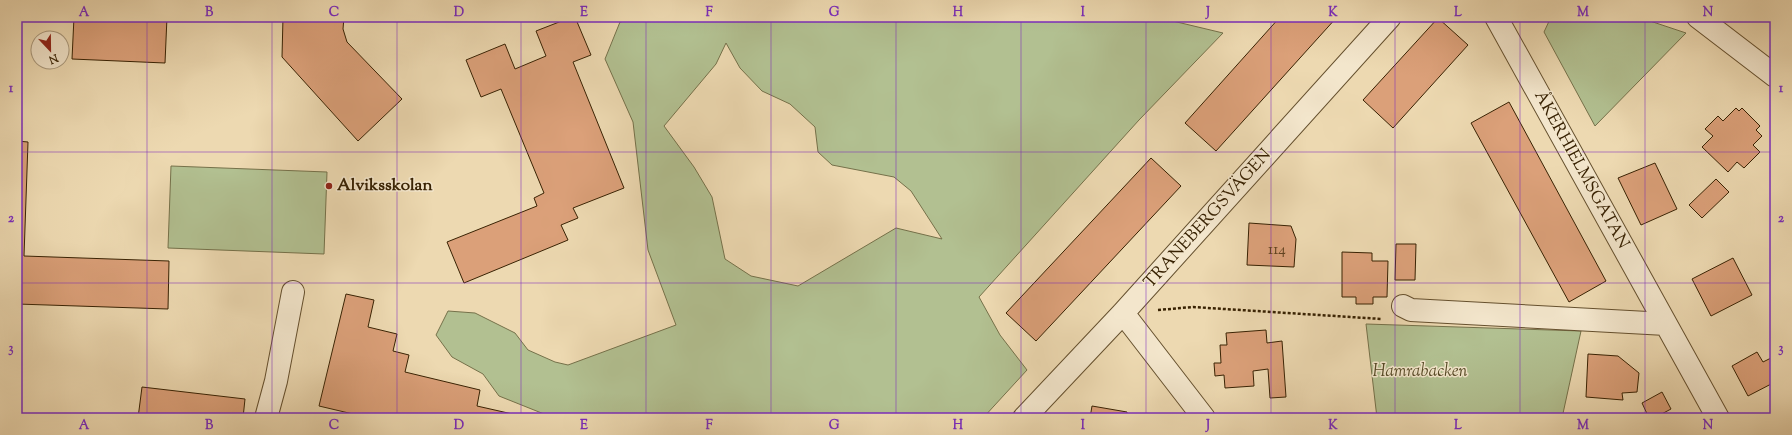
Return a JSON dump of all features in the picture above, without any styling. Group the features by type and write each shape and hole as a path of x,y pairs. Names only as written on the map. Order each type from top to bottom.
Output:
{"street":[{"name":"TRANEBERGSVÄGEN","path":"1024,418 1123,314 1390,17"},
{"name":"ÅKERHIELMSGATAN","path":"1496,17 1718,418"},
{"path":"1698,17 1775,76"},
{"path":"266,418 276,381 293,292"},
{"path":"1403,306 1411,310 1666,324"},
{"path":"1123,314 1204,418"}],"path":[{"path":"1123,314 1193,307 1386,319"}],"green space":[{"path":"644,17 1156,17 1223,33 1139,120 979,297 1000,335 1027,370 983,418 554,418 499,396 483,374 452,357 436,335 448,311 475,313 515,333 528,350 555,362 568,365 676,325 648,250 633,122 605,59 620,22","holes":["726,43 740,68 762,91 790,104 815,127 818,152 832,165 894,177 911,191 942,239 896,228 798,286 751,276 725,259 712,197 694,167 664,126 716,64"]},
{"path":"1551,17 1638,17 1686,33 1595,126 1544,32"},
{"path":"171,166 327,172 324,254 168,248"},
{"name":"Hamrabacken","path":"1366,324 1581,331 1562,418 1377,418"}],"building":[{"path":"17,17 19,17 18,51 17,51"},
{"path":"74,17 167,17 165,63 72,59"},
{"path":"283,17 344,17 343,29 347,42 402,99 358,141 282,57"},
{"path":"575,17 591,55 573,62 624,188 573,208 578,218 561,225 568,240 464,283 447,242 537,206 534,198 544,193 501,89 481,97 466,60 505,44 515,69 546,56 536,31"},
{"path":"1280,17 1337,17 1216,151 1185,123"},
{"path":"1438,18 1468,45 1393,128 1363,100"},
{"path":"1509,102 1606,281 1569,302 1471,123"},
{"path":"1736,108 1739,111 1742,108 1760,126 1756,130 1762,136 1753,145 1760,152 1744,168 1737,162 1728,172 1702,147 1713,136 1705,129 1718,116 1723,121"},
{"path":"17,141 28,142 24,256 169,261 168,309 17,304"},
{"path":"1151,158 1181,186 1036,341 1006,313"},
{"path":"1655,163 1677,209 1641,225 1618,178"},
{"path":"1716,179 1729,192 1702,218 1689,205"},
{"path":"1249,223 1291,226 1296,239 1294,267 1247,265"},
{"path":"1396,244 1416,244 1415,280 1395,280"},
{"path":"1342,252 1372,253 1372,261 1388,261 1387,297 1373,297 1373,304 1356,304 1356,297 1342,297"},
{"path":"1733,258 1752,295 1711,316 1692,279"},
{"path":"346,294 374,300 368,327 397,334 393,351 409,355 405,372 480,390 477,406 530,418 370,418 319,406"},
{"path":"1266,330 1267,343 1282,341 1286,397 1270,398 1268,369 1253,371 1254,386 1225,388 1224,375 1215,376 1214,363 1221,363 1220,345 1227,345 1226,333"},
{"path":"1757,352 1763,362 1775,356 1775,382 1748,396 1732,366"},
{"path":"1588,354 1618,356 1639,373 1637,392 1622,393 1623,400 1586,397"},
{"path":"142,387 245,399 243,418 138,418"},
{"path":"1662,392 1671,409 1654,418 1649,418 1642,403"},
{"path":"1092,406 1127,412 1127,418 1090,418"}],"place":[{"name":"Alviksskolan","path":"329,186"}]}
